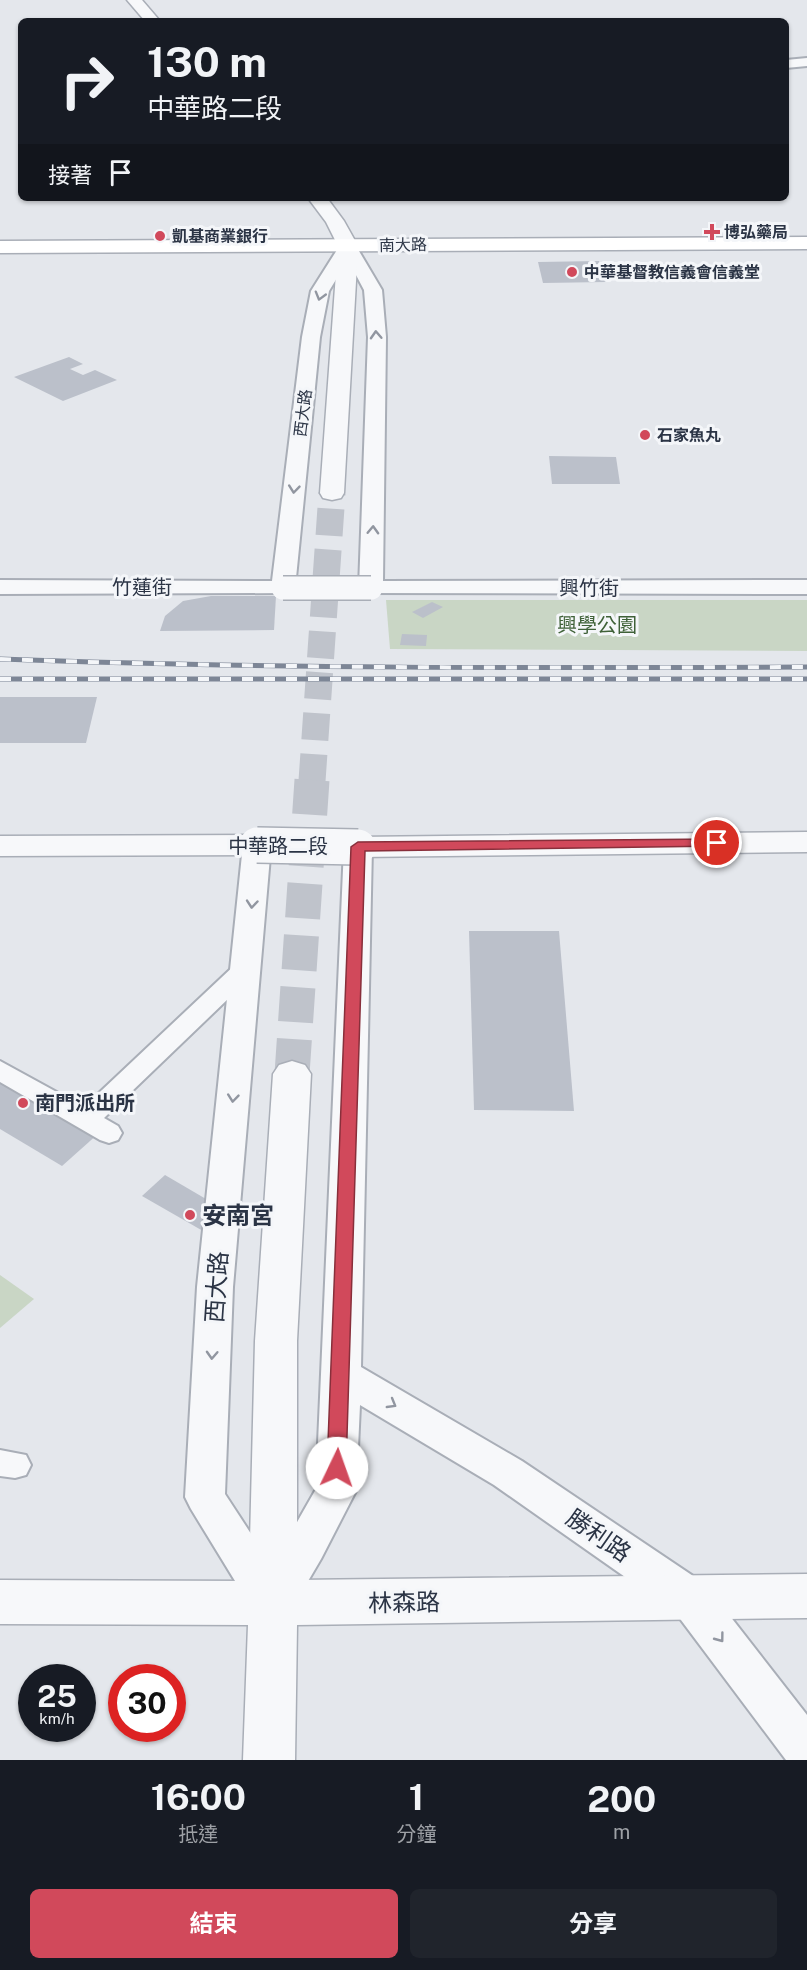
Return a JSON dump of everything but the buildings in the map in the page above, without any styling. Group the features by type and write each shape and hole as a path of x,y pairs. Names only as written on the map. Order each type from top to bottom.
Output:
{"main road":[{"name":"南大路","path":"0,247 807,243"}],"street":[{"path":"134,0 150,18"},
{"path":"789,64 807,62"},
{"path":"319,201 335,221 373,290 377,337 371,588"},
{"name":"西大路","path":"332,493 348,246"},
{"name":"西大路","path":"283,588 311,337 320,291 348,246"},
{"name":"竹蓮街","path":"0,586 371,588"},
{"name":"興竹街","path":"371,588 807,587"},
{"name":"中華路二段","path":"0,846 358,847 807,842"},
{"name":"西大路","path":"257,845 215,1287 205,1497 272,1603"},
{"path":"272,1603 307,1546 336,1491 342,1375 358,847"},
{"path":"86,1120 246,968"},
{"path":"0,1070 109,1133"},
{"path":"269,1760 272,1713 276,1341 291,1074"},
{"name":"勝利路","path":"342,1375 508,1473 690,1598 807,1751"},
{"name":"林森路","path":"0,1602 272,1603 807,1596"}],"green space":[{"name":"興學公園","path":"386,600 807,600 807,651 390,649"},
{"path":"0,1275 34,1299 0,1328"}],"tunnel":[{"path":"312,781 332,493"},
{"path":"292,1074 312,780"}],"railway":[{"path":"0,659 504,668 807,667"},
{"path":"0,679 807,679"}],"place":[{"name":"博弘藥局","path":"712,232"},
{"name":"凱基商業銀行","path":"160,236"},
{"name":"中華基督教信義會信義堂","path":"572,272"},
{"name":"石家魚丸","path":"645,435"},
{"name":"南門派出所","path":"23,1103"},
{"name":"安南宮","path":"190,1215"}],"route":[{"path":"337,1468 342,1375 358,847 717,843"}]}
